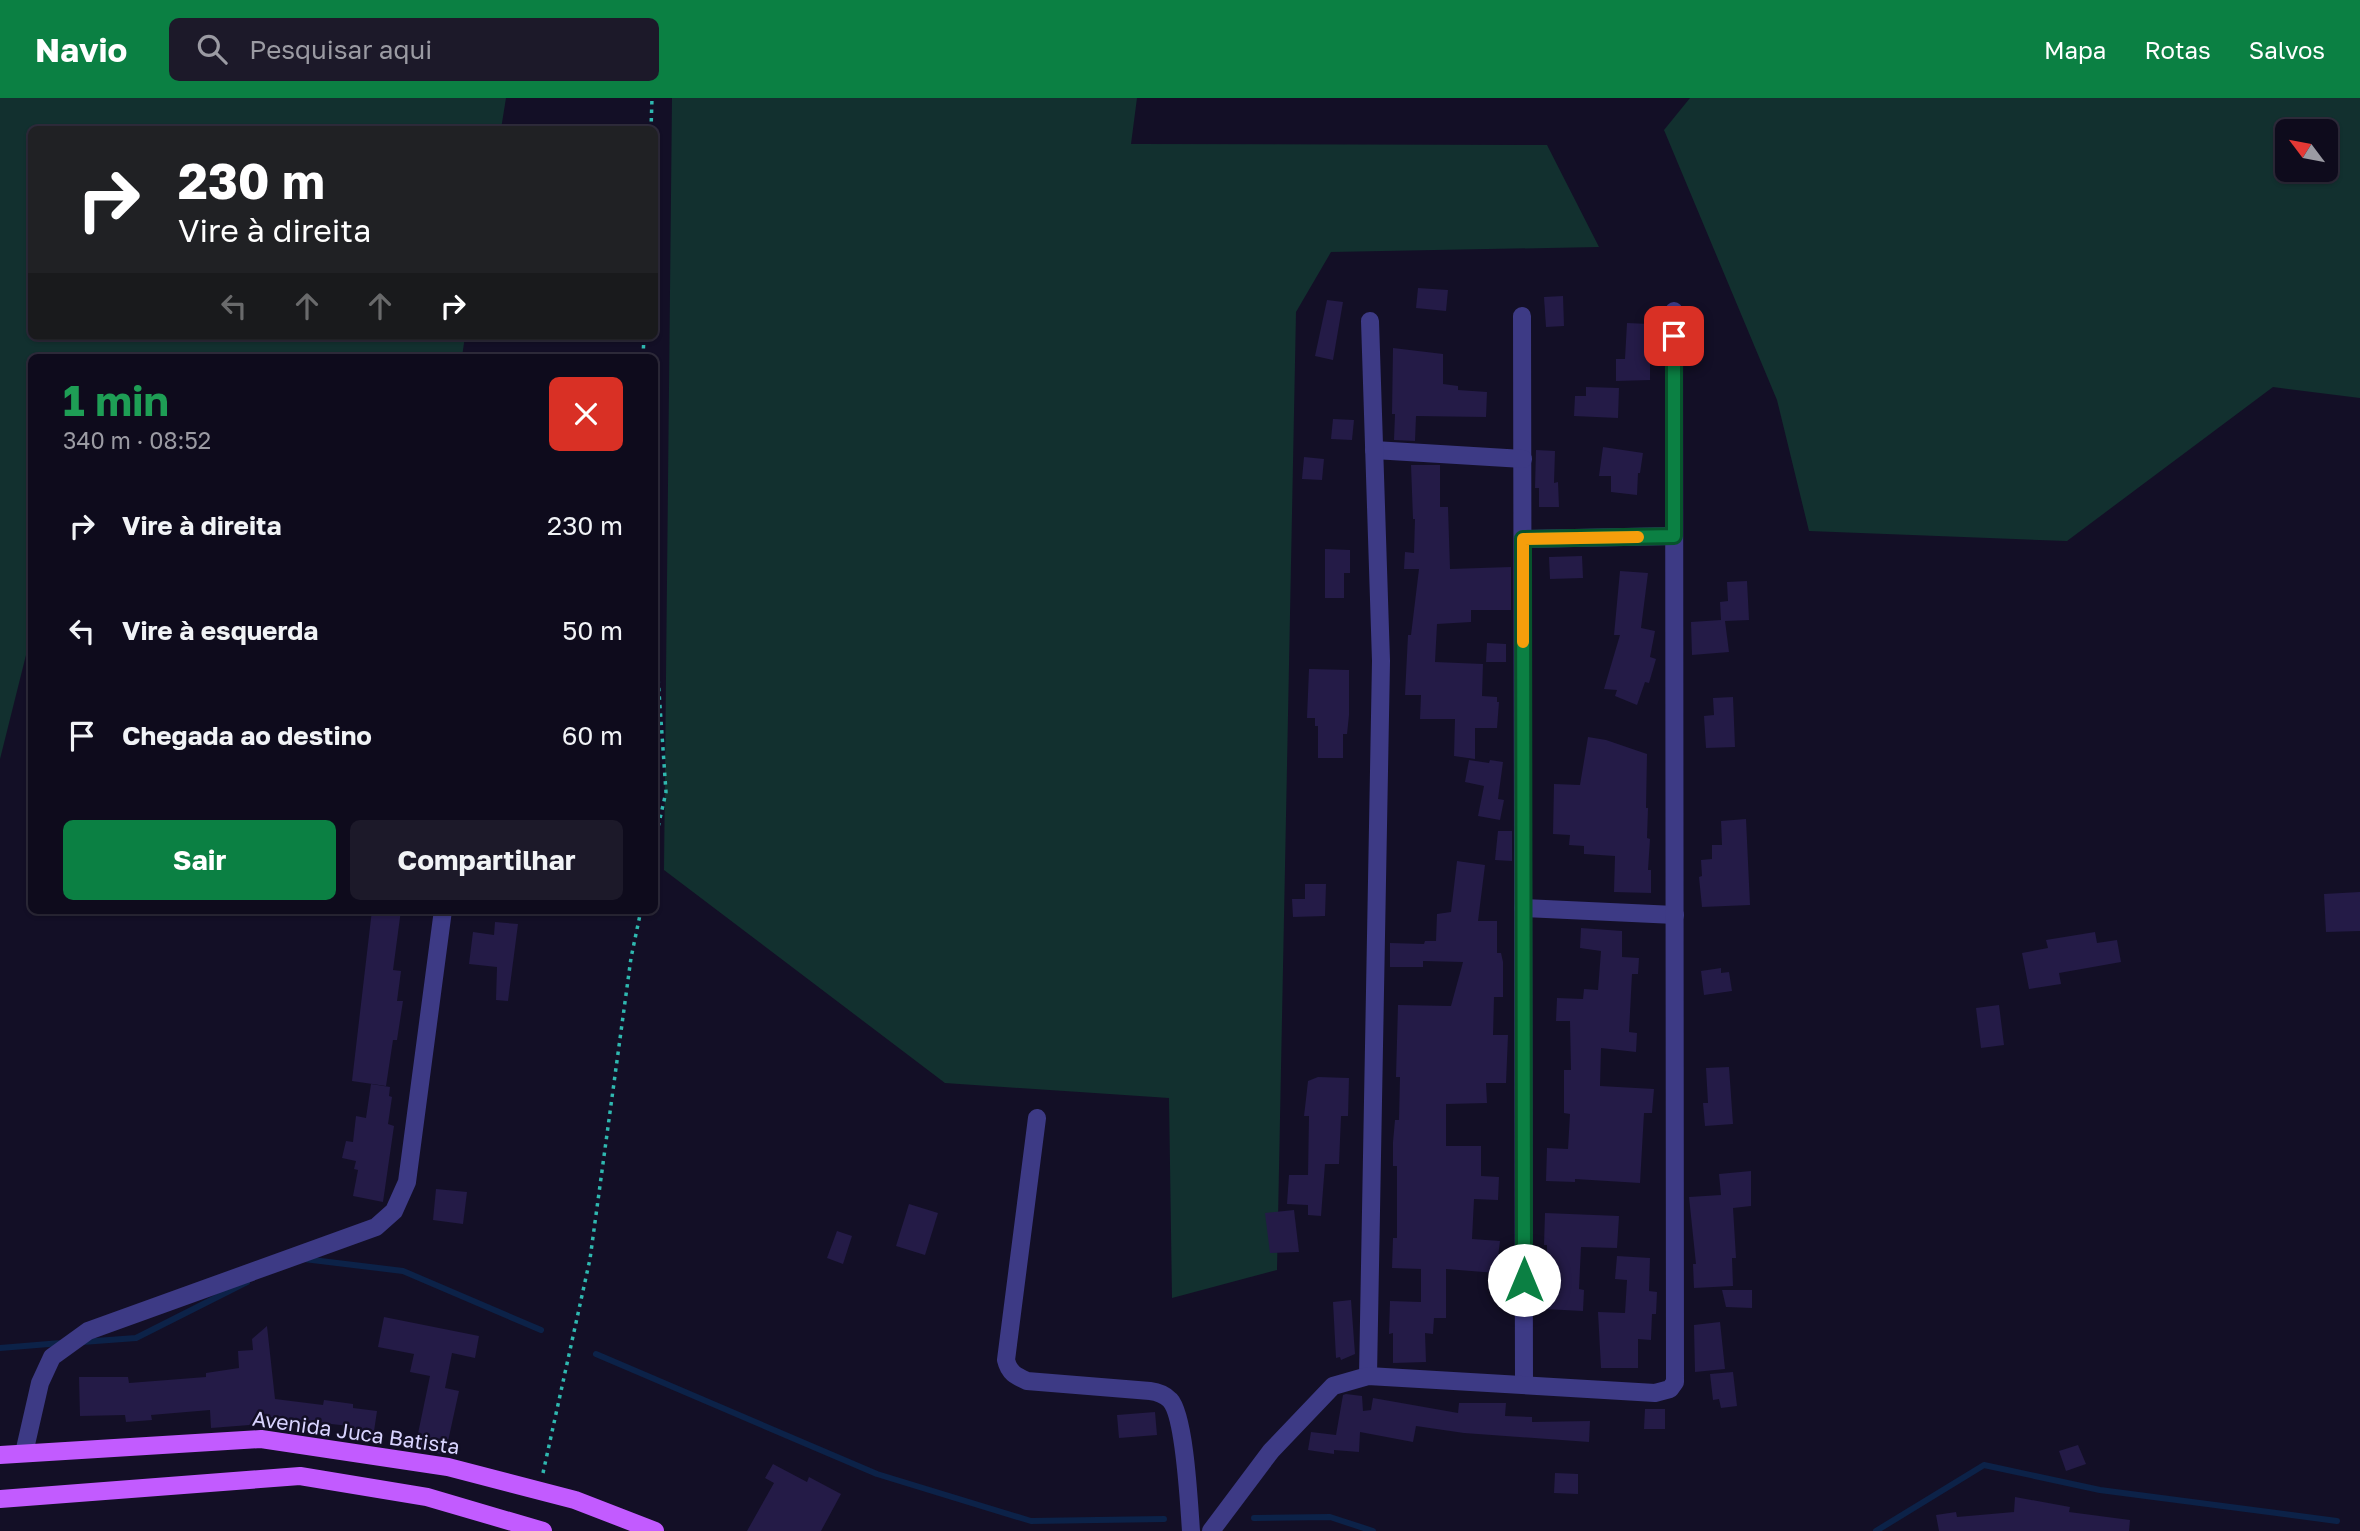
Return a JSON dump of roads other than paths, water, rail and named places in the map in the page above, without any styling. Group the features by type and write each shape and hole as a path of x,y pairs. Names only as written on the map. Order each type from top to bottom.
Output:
{"main road":[{"name":"Avenida Juca Batista","path":"0,1455 261,1439 449,1466 575,1500 655,1531"},
{"path":"0,1499 300,1476 426,1497 543,1531"},
{"path":"643,1531 655,1531"}],"street":[{"path":"1211,1531 1272,1451 1333,1385 1368,1376 1656,1393 1670,1388 1675,1382 1674,311"},
{"path":"1522,316 1524,1385"},
{"path":"1368,1376 1381,661 1370,321"},
{"path":"1374,450 1523,459"},
{"path":"1523,539 1674,536"},
{"path":"1523,908 1675,915"},
{"path":"24,1453 40,1383 52,1357 88,1331 376,1227 394,1211 407,1182 442,914"},
{"path":"1037,1118 1006,1360 1008,1368 1014,1375 1027,1381 1150,1391 1170,1399 1179,1422 1191,1531"}],"waterway":[{"path":"304,1259 403,1271 541,1330"},
{"path":"82,1342 136,1338 247,1282"},
{"path":"0,1348 61,1343"},
{"path":"596,1354 877,1474 1031,1521 1164,1519"},
{"path":"1876,1531 1984,1465 2100,1490 2337,1521"},
{"path":"1254,1518 1330,1517 1373,1531"}]}
